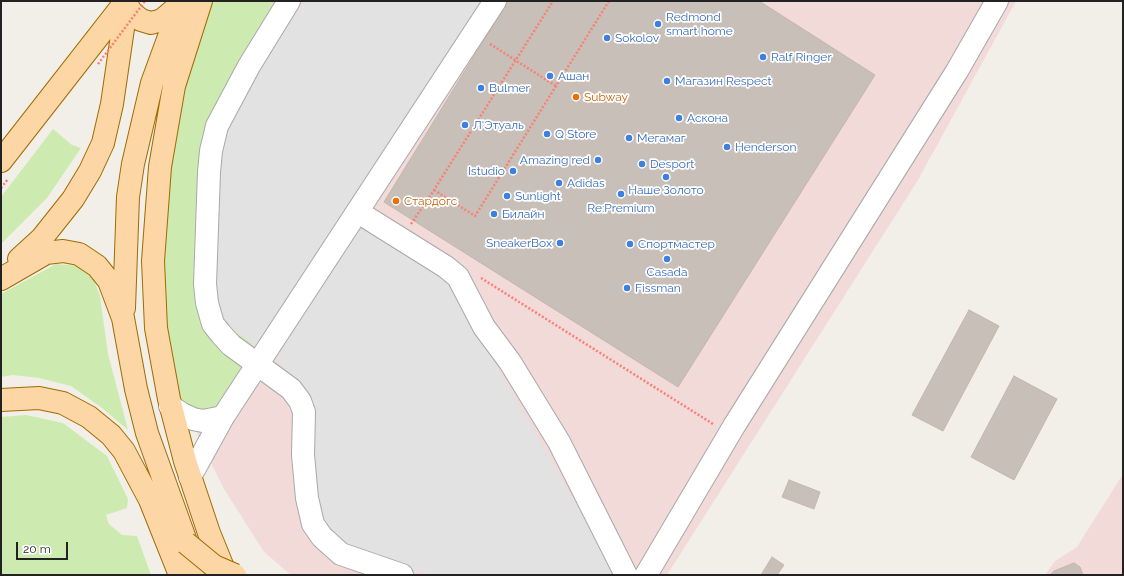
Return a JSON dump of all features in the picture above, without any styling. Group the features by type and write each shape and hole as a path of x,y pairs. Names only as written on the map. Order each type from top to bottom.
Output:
{"main road":[{"path":"132,2 132,13 141,20 151,23 162,20 188,2"},
{"path":"1,161 92,59 132,2"},
{"path":"1,278 42,238 73,199 103,143 132,2"},
{"path":"123,318 128,197 133,164 152,83 188,2"},
{"path":"188,2 159,175 153,261 156,328 170,406 190,477 209,533 226,575"},
{"path":"1,278 46,253 63,252 79,254 97,266 109,281 123,318 136,389 147,433 198,575"},
{"path":"1,400 39,398 63,403 89,417 111,435 124,452 159,522 180,575"},
{"path":"186,543 214,566 235,575"}],"lane":[{"path":"290,1 250,66 217,126 211,151 204,284 207,303 213,324 221,334 258,365 292,389 300,401 304,412 302,455 307,498 313,524 322,537 341,554 402,575"},
{"path":"190,477 224,417 495,1"},
{"path":"646,575 734,426 957,71 997,1"},
{"path":"358,212 446,267 458,277 484,327 510,362 559,442 626,575"},
{"path":"170,406 193,419 203,421 224,417"}],"path":[{"path":"413,221 553,1"},
{"path":"434,190 475,216 610,1"},
{"path":"92,59 132,2"},
{"path":"489,44 556,86"},
{"path":"480,278 682,404"}],"shaded area":[{"path":"254,1 1016,1 918,180 667,575 291,575 264,552 224,489 199,439 191,410"},
{"path":"304,1 489,1 263,351 223,323 215,304 221,140 225,125"},
{"path":"367,229 447,279 617,575 434,575 372,560 336,540 322,522 313,463 308,404 276,359 353,230"},
{"path":"1123,474 1123,575 1045,575 1055,561 1077,547"}],"green space":[{"path":"213,1 282,1 207,125 252,343 250,354 216,407 199,412 178,398 164,348 161,204 185,85"},
{"path":"53,129 72,145 81,148 47,198 1,244 1,197"},
{"path":"56,264 80,266 93,278 100,296 108,354 128,430 102,408 71,386 39,378 13,375 1,377 1,294"},
{"path":"26,415 63,423 107,456 128,499 127,508 106,515 109,524 122,535 137,536 151,575 1,575 1,417"}],"building":[{"name":"Мегамаг","path":"508,1 759,1 875,75 678,387 384,202"},
{"path":"969,310 999,326 943,431 912,415"},
{"path":"1014,376 1057,399 1014,480 971,457"},
{"path":"789,480 820,492 814,509 782,497"},
{"path":"772,557 784,565 777,575 761,575"},
{"path":"1074,563 1080,567 1083,575 1050,575 1054,571"}],"place":[{"name":"Redmond smart home","path":"658,24"},
{"name":"Sokolov","path":"607,38"},
{"name":"Ralf Ringer","path":"763,57"},
{"name":"Ашан","path":"550,76"},
{"name":"Магазин Respect","path":"667,81"},
{"name":"Bulmer","path":"481,88"},
{"name":"Subway","path":"576,97"},
{"name":"Аскона","path":"679,118"},
{"name":"Л'Этуаль","path":"465,125"},
{"name":"Q Store","path":"547,134"},
{"name":"Мегамаг","path":"629,138"},
{"name":"Henderson","path":"727,147"},
{"name":"Amazing red","path":"598,160"},
{"name":"Desport","path":"642,164"},
{"name":"Istudio","path":"513,171"},
{"name":"Наше Золото","path":"666,177"},
{"name":"Adidas","path":"559,183"},
{"name":"Re:Premium","path":"621,194"},
{"name":"Sunlight","path":"507,196"},
{"name":"Стардогс","path":"396,201"},
{"name":"Билайн","path":"494,214"},
{"name":"SneakerBox","path":"560,243"},
{"name":"Спортмастер","path":"630,244"},
{"name":"Casada","path":"667,259"},
{"name":"Fissman","path":"627,288"}]}
